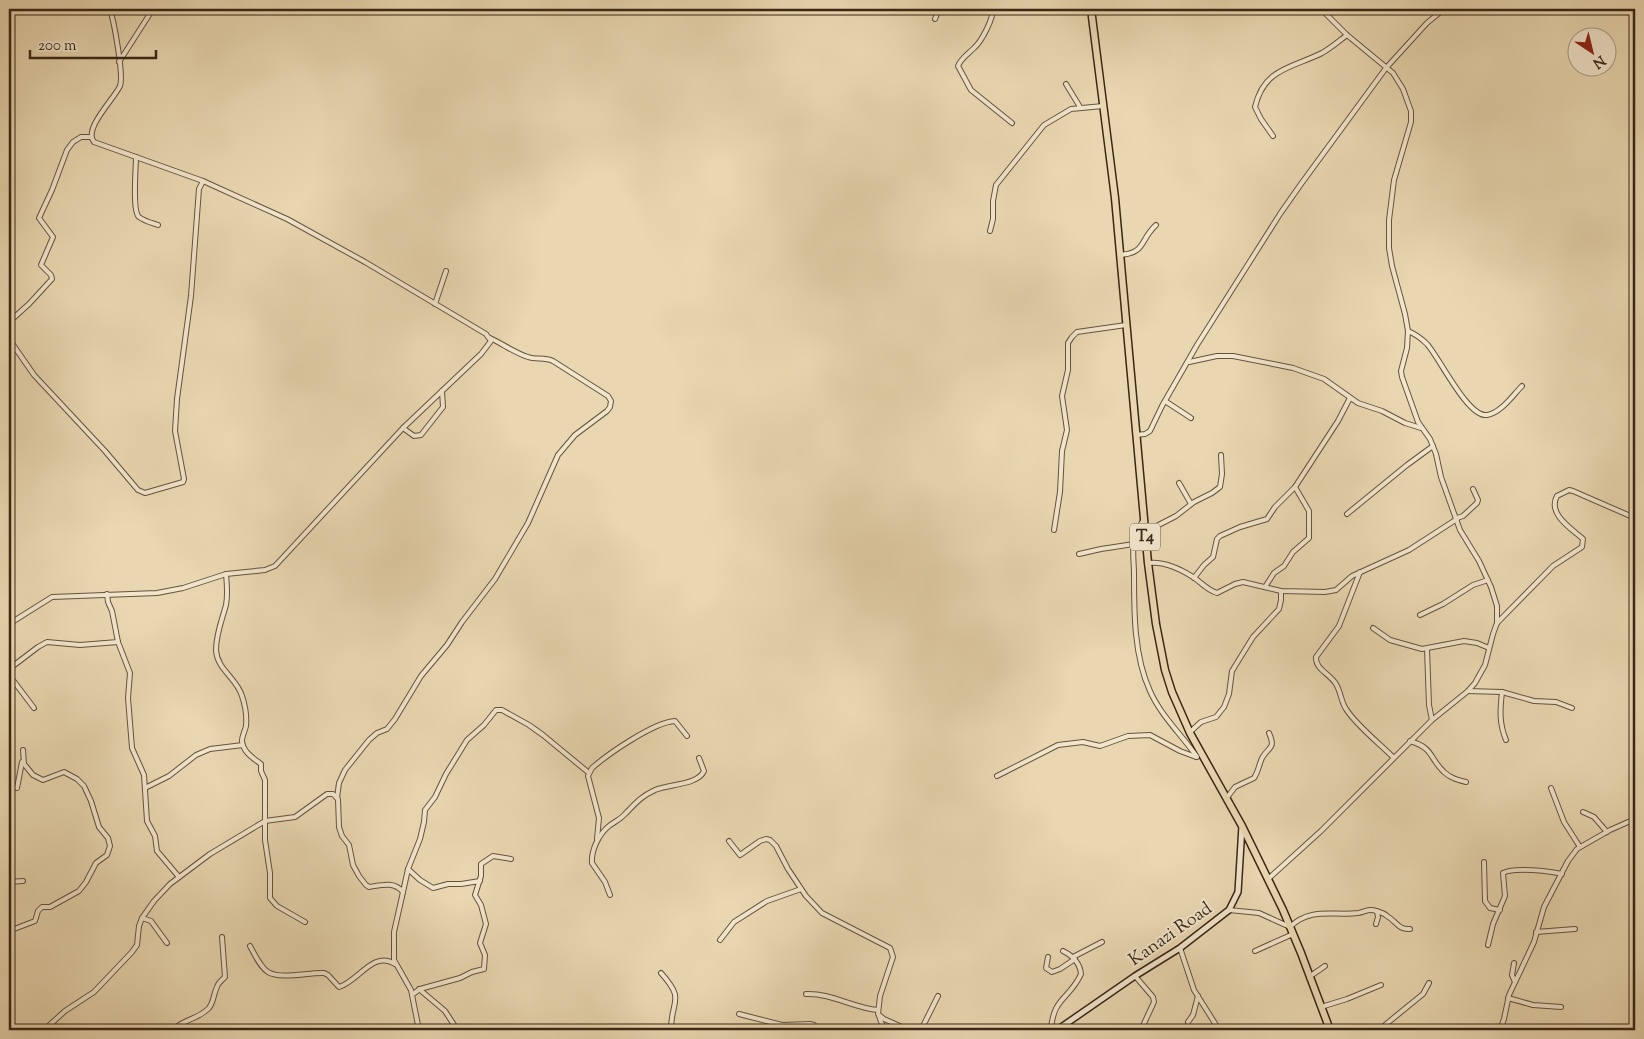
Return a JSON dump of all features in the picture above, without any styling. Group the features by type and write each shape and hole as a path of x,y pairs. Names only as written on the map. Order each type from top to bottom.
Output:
{"highway":[{"name":"T4","path":"1092,9 1115,198 1148,563 1165,670 1172,692 1200,758 1242,826 1268,879 1293,934 1330,1030"}],"main road":[{"name":"Kanazi Road","path":"1057,1030 1180,948 1229,910 1238,892 1242,826"}],"street":[{"path":"90,137 91,130 105,104 120,86 119,62 110,9"},
{"path":"119,62 153,9"},
{"path":"935,19 939,9"},
{"path":"993,9 993,16 979,41 961,60 958,66 971,90 1012,123"},
{"path":"1268,879 1327,825 1432,720 1468,691 1475,683 1485,664 1497,623 1496,602 1488,580 1463,535 1441,477 1433,446 1422,429 1409,400 1402,377 1408,331 1392,266 1389,234 1390,203 1394,180 1411,122 1411,111 1400,83 1321,9"},
{"path":"1136,435 1145,434 1150,430 1197,345 1280,214 1386,68 1443,9"},
{"path":"1273,136 1255,107 1268,80 1276,73 1324,52 1347,35"},
{"path":"1066,84 1080,108"},
{"path":"990,231 996,185 1044,126 1066,112 1080,108 1103,106"},
{"path":"9,322 30,304 52,279 51,275 41,265 53,237 39,218 69,146 83,136 90,137 96,144 203,181 287,219 336,245 489,337 526,356 552,361 608,396 611,401 607,411 575,435 558,455 528,522 495,579 457,629 448,645 421,676 395,719 387,729 377,733 369,740 345,770 339,783 337,798 340,830 349,845 353,865 362,882 369,887 395,886 403,892"},
{"path":"136,157 135,204 137,214 140,218 158,225"},
{"path":"9,339 34,375 105,451 138,490 145,493 183,482 184,479 175,437 176,406 190,296 198,192 203,181"},
{"path":"1120,255 1132,254 1139,249 1146,235 1156,225"},
{"path":"436,304 446,271"},
{"path":"1054,530 1060,492 1062,451 1067,430 1062,396 1068,370 1068,343 1078,332 1126,325"},
{"path":"1408,331 1426,344 1456,388 1480,414 1485,416 1491,414 1500,408 1522,386"},
{"path":"9,624 52,597 163,592 183,588 226,574 265,570 280,563 403,428 486,349 490,342 489,337"},
{"path":"1189,362 1224,356 1271,363 1324,379 1350,398 1382,411 1399,421 1422,429"},
{"path":"403,428 414,436 423,433 443,407 442,391"},
{"path":"1194,578 1213,557 1217,539 1220,536 1240,527 1267,519 1275,507 1295,487 1350,398"},
{"path":"1165,401 1191,418"},
{"path":"1347,514 1433,446"},
{"path":"1145,532 1176,516 1191,504 1220,487 1222,478 1221,455"},
{"path":"1178,483 1191,504"},
{"path":"1265,587 1274,573 1284,566 1293,552 1309,538 1309,511 1295,487"},
{"path":"1148,563 1163,563 1194,578 1209,590 1217,593 1243,582 1281,591 1325,592 1336,590 1352,576 1409,550 1457,518 1463,516 1477,504 1478,500 1474,489"},
{"path":"1497,623 1552,566 1583,545 1582,539 1564,522 1556,510 1554,503 1558,496 1569,490 1573,491 1635,518"},
{"path":"1144,519 1134,544 1134,615 1145,678 1160,708 1200,758"},
{"path":"1079,554 1101,548 1134,544"},
{"path":"1360,572 1343,618 1332,638 1316,657 1316,662 1318,666 1329,674 1337,685 1350,714 1393,757"},
{"path":"226,574 227,597 217,635 217,657 222,667 237,686 243,699 246,724 242,740 243,746 250,756 261,764 261,771 265,780 265,840 270,873 269,895 271,901 277,906 305,922"},
{"path":"1420,616 1444,604 1473,585 1488,580"},
{"path":"1190,733 1201,722 1216,717 1224,707 1229,694 1232,671 1252,637 1278,608 1281,600 1281,591"},
{"path":"107,594 118,642 130,673 128,698 132,748 142,770 147,821 155,836 156,850 179,877"},
{"path":"1373,628 1390,640 1427,649 1464,641 1477,643 1489,648"},
{"path":"9,669 47,642 86,645 118,642"},
{"path":"1427,649 1428,695 1432,720"},
{"path":"9,675 34,708"},
{"path":"9,686 14,682"},
{"path":"1468,691 1502,692 1534,701 1556,702 1572,708"},
{"path":"1502,692 1500,725 1506,740"},
{"path":"419,1030 413,994 395,964 394,932 408,869 420,839 424,822 424,811 435,797 446,774 469,737 498,709 529,725 543,735 588,774 600,821 592,863 605,882 610,896"},
{"path":"588,774 597,764 646,732 664,723 675,721 687,736"},
{"path":"1226,799 1235,787 1254,778 1257,774 1262,759 1273,744 1269,733"},
{"path":"997,776 1058,745 1083,742 1100,746 1128,736 1139,735 1150,735 1180,751 1200,758"},
{"path":"1410,742 1425,748 1444,773 1466,782"},
{"path":"145,788 170,776 196,755 210,749 243,746"},
{"path":"18,788 23,750"},
{"path":"596,841 607,828 624,815 639,799 661,788 689,782 702,775 704,771 699,758"},
{"path":"9,931 35,921 38,911 42,907 50,907 76,893 86,882 96,863 107,855 110,845 108,838 99,827 91,801 83,784 78,779 64,772 46,780 40,779 28,770 23,760"},
{"path":"1551,788 1564,822 1580,847"},
{"path":"44,1030 65,1011 94,992 134,950 142,918 161,893 179,877 210,854 265,821 295,817 326,794 331,794 337,798"},
{"path":"1583,812 1594,817 1607,832"},
{"path":"1500,1030 1508,998 1534,942 1544,907 1568,861 1580,847 1635,819"},
{"path":"730,841 740,855 760,841 769,840 776,846 801,889 822,912 874,941 887,946 892,951 893,957 880,996 878,1012 884,1030"},
{"path":"413,994 418,989 460,978 484,969 485,955 480,943 486,921 481,905 475,895 480,881 481,864 493,856 511,859"},
{"path":"1484,862 1485,901 1490,908 1500,910"},
{"path":"587,865 592,863"},
{"path":"408,869 433,888 448,884 480,881"},
{"path":"1488,945 1490,933 1505,896 1502,876 1505,871 1548,871 1562,874"},
{"path":"9,882 23,881"},
{"path":"720,940 734,922 767,901 801,889"},
{"path":"1229,910 1259,913 1290,927 1301,918 1314,914 1358,913 1369,909 1388,916 1402,928 1410,929"},
{"path":"1376,911 1378,920 1376,924"},
{"path":"142,918 148,918 167,943"},
{"path":"1536,932 1575,930"},
{"path":"1255,951 1293,934"},
{"path":"173,1030 178,1024 191,1020 212,1004 217,987 225,977 222,937"},
{"path":"1048,957 1046,968 1052,972 1060,969 1074,958 1102,942"},
{"path":"250,946 258,961 270,973 288,975 324,973 340,987 376,961 386,959 395,964"},
{"path":"1180,948 1189,979 1216,1025 1214,1030"},
{"path":"1051,1030 1057,1004 1074,986 1081,974 1074,958 1063,951"},
{"path":"1514,964 1512,975 1515,982"},
{"path":"1309,977 1325,966"},
{"path":"661,973 671,985 677,999 671,1020 671,1030"},
{"path":"1136,976 1154,999 1140,1030"},
{"path":"1382,1030 1423,994 1429,983"},
{"path":"1321,1007 1381,985"},
{"path":"418,989 445,1011 456,1028"},
{"path":"806,994 825,995 878,1012 884,1019 909,1030"},
{"path":"921,1030 938,996"},
{"path":"1188,1022 1193,1015 1198,996"},
{"path":"1508,998 1533,1005 1561,1007"},
{"path":"739,1014 774,1026 810,1024 819,1030"}]}
